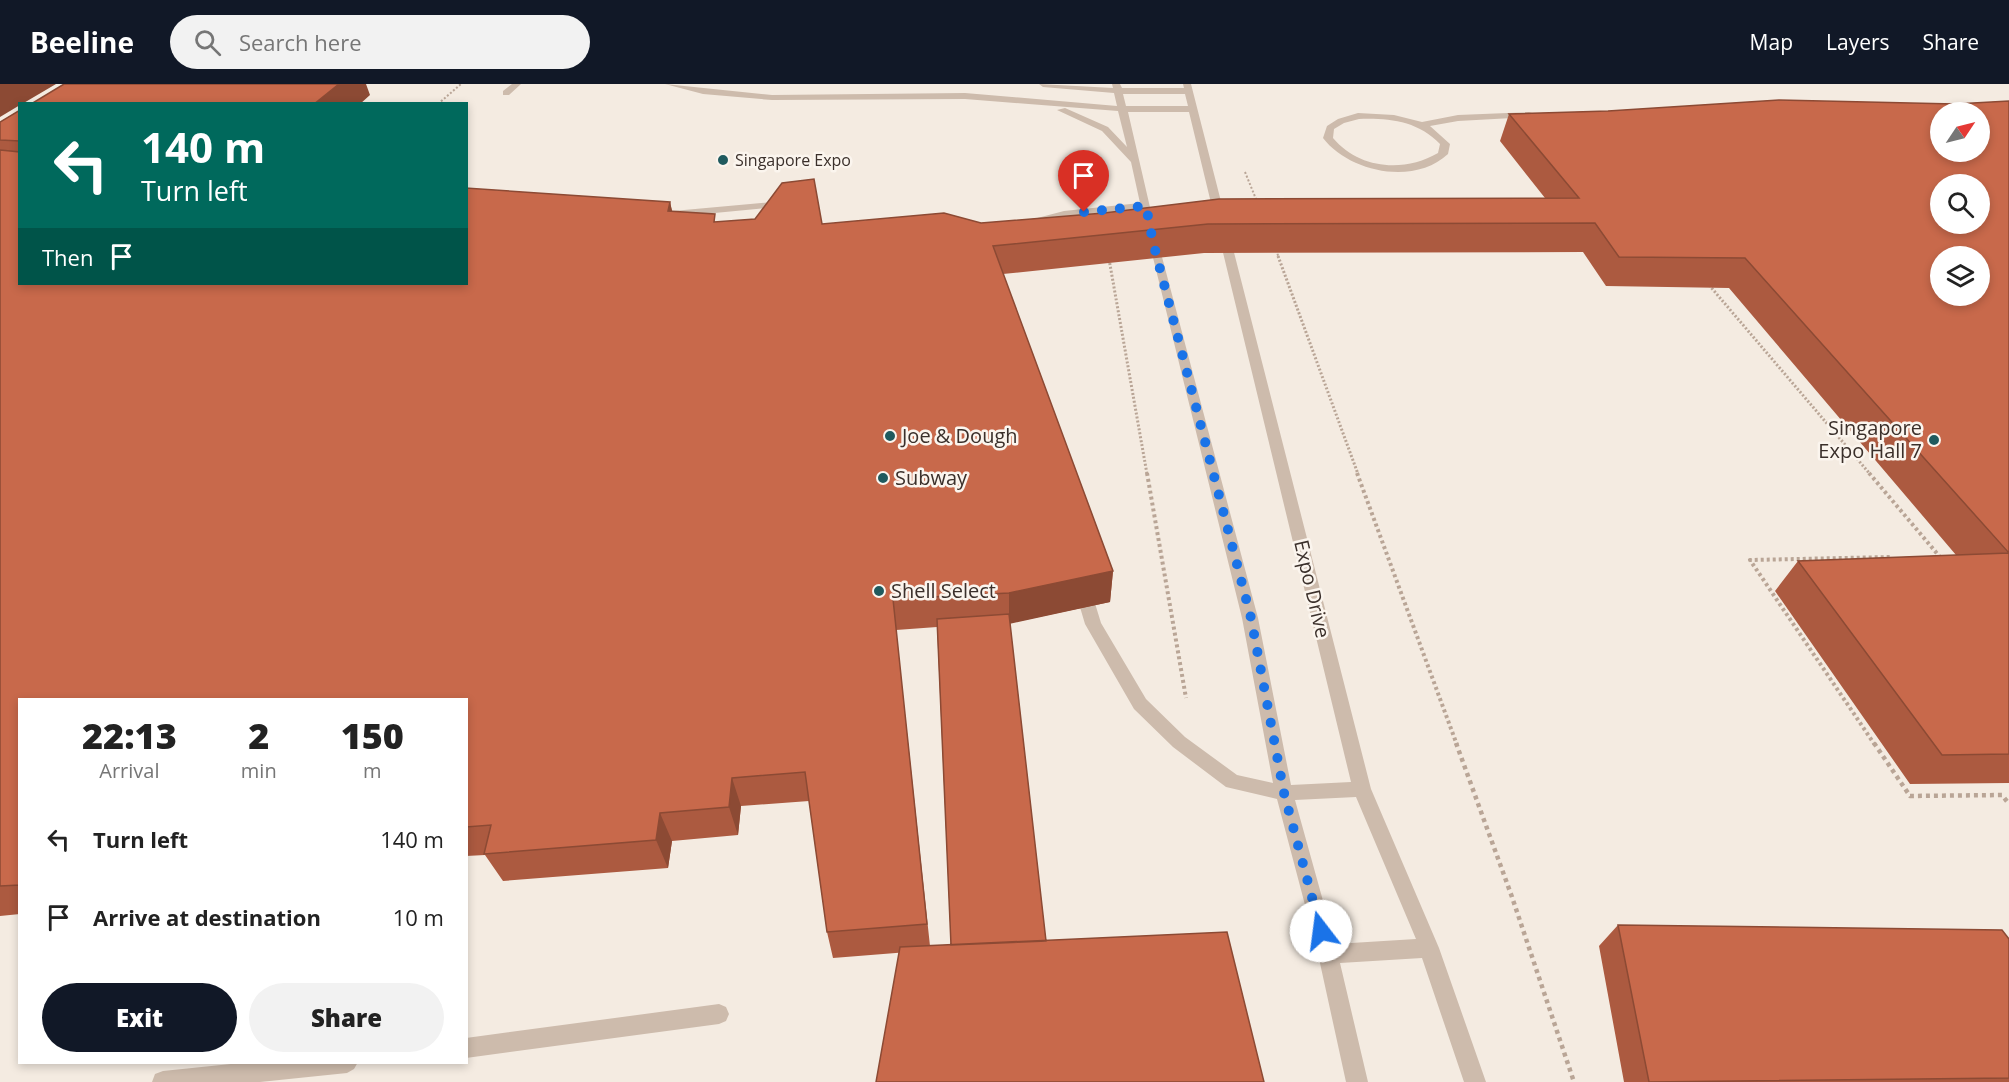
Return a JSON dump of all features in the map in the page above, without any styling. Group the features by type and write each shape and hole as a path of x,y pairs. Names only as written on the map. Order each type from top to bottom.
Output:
{"street":[{"path":"506,93 517,84"},
{"path":"669,84 688,89 820,99 979,97 1124,109 1193,109"},
{"path":"1043,84 1187,87"},
{"path":"1117,87 1137,162 1153,242 1251,618 1284,793 1328,954 1357,1082"},
{"name":"Expo Drive","path":"1187,87 1287,480 1317,614 1362,789 1429,948 1475,1082"},
{"path":"979,97 1050,106 1077,114 1105,129 1137,162"},
{"path":"1422,125 1437,134 1445,144 1443,154 1433,162 1415,167 1393,168 1359,161 1334,148 1328,138 1330,128 1341,121 1358,116 1401,119 1422,125 1458,118 1541,115"},
{"path":"664,214 792,203"},
{"path":"1012,225 1064,214 1146,206"},
{"path":"1079,578 1093,624 1140,704 1179,742 1232,782 1284,793 1362,789"},
{"path":"1328,954 1429,948"},
{"path":"468,1048 719,1014"},
{"path":"163,1082 328,1064"}],"path":[{"path":"440,102 461,84"},
{"path":"1244,168 1260,209"},
{"path":"1104,210 1107,245 1188,711 1179,742"},
{"path":"1272,240 1512,897 1574,1082"},
{"path":"1708,285 1940,556 1928,557"},
{"path":"1892,557 1750,560 1910,796 2002,795 2009,804"}],"building":[{"path":"64,84 339,84 316,102 34,102"},
{"path":"1779,100 1930,103 1930,162 1990,162 1990,102 2009,101 2009,553 1745,258 1619,257 1595,223 1208,224 993,246 1113,571 1009,593 893,599 927,924 827,932 805,772 732,778 729,807 660,813 656,840 484,854 491,825 468,827 468,698 18,698 18,885 0,886 0,150 18,152 18,285 468,285 468,188 670,202 668,211 715,214 714,222 755,219 782,183 814,179 822,224 944,213 981,223 1104,213 1219,199 1579,198 1509,114 1608,111"},
{"path":"18,111 18,141 0,140 0,122"},
{"path":"2009,553 2009,754 1942,755 1798,561"},
{"path":"1009,614 1046,941 951,945 937,619"},
{"path":"1618,925 2002,930 2009,939 2009,1078 1649,1082"},
{"path":"1227,932 1264,1082 876,1082 900,947"}],"place":[{"name":"Singapore Expo","path":"723,160"},
{"name":"Joe & Dough","path":"890,436"},
{"name":"Singapore Expo Hall 7","path":"1934,440"},
{"name":"Subway","path":"883,478"},
{"name":"Shell Select","path":"879,591"}],"route":[{"path":"1084,212 1146,206 1153,242 1251,618 1284,793 1321,931"}]}
